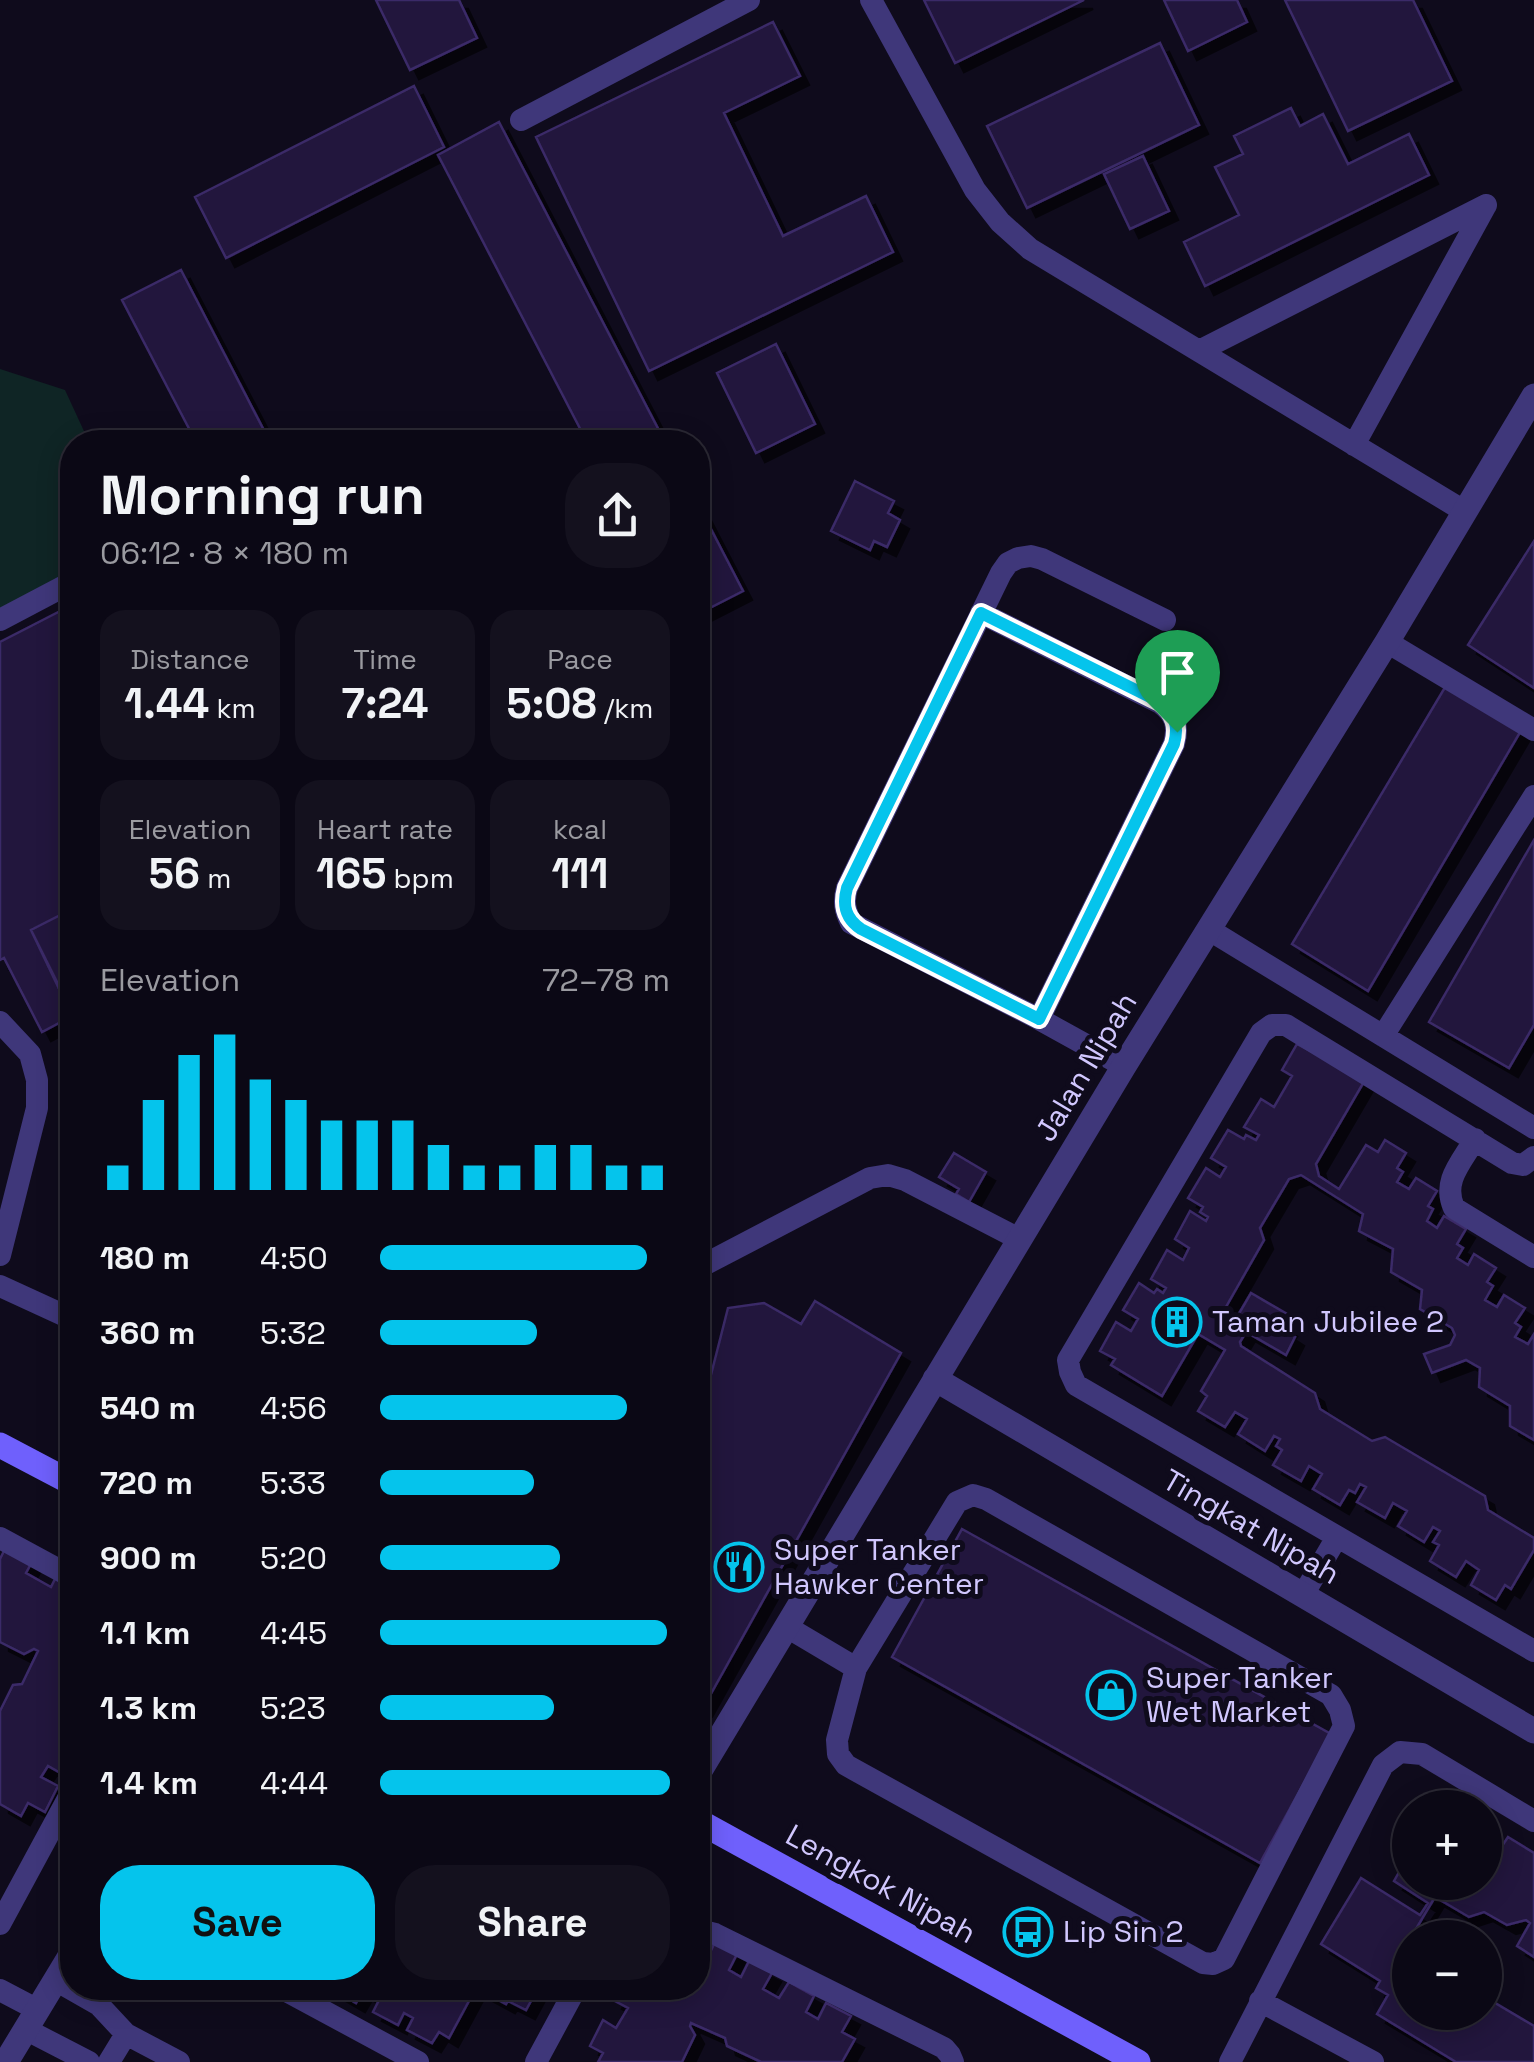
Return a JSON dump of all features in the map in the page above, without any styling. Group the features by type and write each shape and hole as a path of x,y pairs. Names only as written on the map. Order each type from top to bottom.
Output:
{"street":[{"name":"Jalan Nipah","path":"710,1754 1019,1239 1534,396"},
{"name":"Tingkat Nipah","path":"935,1379 1534,1730"},
{"path":"0,1445 60,1476"},
{"name":"Lengkok Nipah","path":"710,1828 1138,2062"},
{"path":"6,2062 60,1975"}],"lane":[{"path":"521,120 749,0"},
{"path":"871,0 975,190 1000,222 1030,250 1464,512"},
{"path":"1199,352 1486,205 1354,445"},
{"path":"1124,1066 861,929 851,922 844,900 1008,564 1030,556 1042,559 1165,620"},
{"path":"0,620 60,588"},
{"path":"981,613 1160,702 1176,720 1174,744 1039,1019"},
{"path":"1387,642 1534,730"},
{"path":"1382,1036 1534,796"},
{"path":"1208,928 1534,1128"},
{"path":"0,1022 30,1054 37,1080 37,1108 0,1256"},
{"path":"1534,1158 1523,1165 1512,1163 1286,1024 1272,1026 1262,1032 1068,1360 1076,1385 1534,1650"},
{"path":"1475,1140 1449,1183 1448,1196 1454,1208 1534,1257"},
{"path":"710,1262 870,1178 888,1175 1019,1239"},
{"path":"0,1286 60,1314"},
{"path":"973,1495 986,1498 1331,1695 1344,1726 1224,1959 1203,1963 846,1765 838,1754 837,1740 856,1668 957,1502 973,1495"},
{"path":"1303,1595 1337,1536"},
{"path":"0,1538 60,1570"},
{"path":"787,1627 856,1668"},
{"path":"1230,2062 1383,1765 1400,1752 1422,1754 1534,1821"},
{"path":"0,1924 60,1813"},
{"path":"710,1933 944,2048 953,2062"},
{"path":"0,1990 32,2020 89,2062"},
{"path":"91,2000 126,2034 179,2062"},
{"path":"303,2000 418,2062"},
{"path":"536,2062 570,2000"},
{"path":"1260,2001 1373,2062"},
{"path":"109,2062 126,2034"}],"green space":[{"path":"0,369 65,390 83,430 60,430 60,579 0,610"}],"building":[{"path":"376,0 459,0 477,38 410,70"},
{"path":"924,0 1084,0 955,63"},
{"path":"1164,0 1237,0 1247,22 1188,51"},
{"path":"1285,0 1413,0 1452,81 1348,131"},
{"path":"773,22 800,76 724,113 783,236 866,196 893,252 649,371 536,137"},
{"path":"1160,43 1199,125 1027,208 987,126"},
{"path":"414,86 444,147 226,258 195,197"},
{"path":"1291,108 1300,126 1323,114 1348,164 1409,134 1429,175 1205,286 1184,242 1239,215 1215,167 1243,154 1234,136"},
{"path":"499,122 659,430 581,430 438,155"},
{"path":"1143,156 1169,211 1130,229 1104,174"},
{"path":"181,270 264,430 190,430 122,300"},
{"path":"776,344 815,424 756,453 717,373"},
{"path":"855,481 894,501 888,513 900,520 887,547 874,541 870,550 831,531"},
{"path":"710,527 743,591 710,608"},
{"path":"1534,541 1534,688 1468,645"},
{"path":"60,611 60,915 31,930 60,991 60,1022 42,1032 4,958 0,960 0,642"},
{"path":"1447,684 1522,729 1368,991 1292,944"},
{"path":"1534,840 1534,1025 1509,1068 1429,1022"},
{"path":"60,915 60,988 31,930"},
{"name":"Taman Jubilee 2","path":"1297,1044 1365,1080 1316,1164 1319,1176 1339,1189 1366,1145 1378,1152 1385,1140 1406,1153 1397,1168 1403,1172 1397,1182 1409,1189 1416,1178 1437,1191 1428,1206 1433,1209 1427,1221 1437,1228 1444,1216 1466,1229 1457,1244 1463,1248 1457,1258 1468,1265 1474,1254 1496,1268 1487,1282 1493,1286 1485,1300 1497,1307 1504,1295 1525,1308 1515,1323 1521,1327 1515,1337 1528,1344 1534,1334 1534,1440 1510,1426 1510,1406 1479,1387 1480,1368 1466,1360 1432,1373 1424,1354 1450,1345 1455,1335 1452,1328 1420,1309 1422,1290 1391,1272 1393,1249 1359,1231 1363,1214 1301,1175 1289,1179 1260,1228 1264,1240 1218,1326 1225,1331 1230,1329 1251,1293 1294,1318 1286,1331 1295,1337 1286,1355 1246,1332 1241,1346 1315,1393 1320,1409 1372,1441 1385,1437 1485,1496 1488,1510 1534,1538 1534,1550 1511,1589 1505,1585 1496,1600 1471,1585 1479,1570 1466,1561 1456,1577 1430,1561 1439,1545 1433,1542 1440,1531 1433,1527 1424,1542 1398,1526 1407,1511 1393,1503 1385,1518 1357,1502 1366,1487 1360,1484 1355,1493 1349,1490 1340,1505 1313,1489 1322,1474 1309,1466 1301,1481 1273,1465 1282,1450 1276,1446 1280,1439 1274,1436 1265,1451 1238,1434 1247,1419 1235,1412 1225,1427 1198,1411 1207,1396 1201,1391 1225,1350 1198,1334 1162,1396 1111,1365 1115,1359 1100,1351 1116,1322 1131,1331 1138,1319 1123,1310 1139,1283 1154,1293 1157,1289 1163,1293 1166,1288 1151,1279 1167,1250 1183,1260 1189,1248 1175,1239 1190,1211 1206,1221 1208,1217 1200,1212 1203,1207 1188,1198 1206,1168 1220,1177 1226,1167 1211,1158 1228,1130 1244,1139 1246,1135 1256,1140 1259,1135 1244,1127 1261,1099 1274,1107 1292,1076 1282,1070"},
{"path":"954,1153 986,1172 969,1202 956,1194 959,1189 939,1177"},
{"name":"Super Tanker Hawker Center","path":"815,1301 901,1353 710,1695 710,1379 728,1308 764,1303 801,1324"},
{"name":"Super Tanker Wet Market","path":"962,1529 1331,1734 1260,1863 892,1657"},
{"path":"7,1545 33,1560 26,1573 51,1587 60,1574 60,1773 48,1766 41,1777 58,1786 45,1812 28,1803 21,1816 0,1804 0,1711 13,1685 22,1684 38,1651 24,1654 0,1642 0,1559"},
{"path":"1508,1837 1534,1853 1534,1957 1517,1946 1530,1923 1526,1920 1507,1925 1484,1912 1469,1917 1440,1900 1502,1900 1502,1846"},
{"path":"1361,1878 1420,1915 1428,1903 1423,1900 1433,1900 1421,1920 1392,1920 1392,2023 1377,2014 1388,1995 1376,1988 1380,1981 1321,1944"},
{"path":"715,1942 737,1954 729,1970 741,1977 749,1961 772,1973 763,1989 779,1998 789,1982 814,1996 806,2012 818,2019 826,2003 851,2016 842,2032 855,2039 842,2062 761,2062 727,2046 725,2038 691,2023 695,2035 682,2062 598,2062 603,2053 590,2046 603,2020 616,2028 628,2008 613,2000 710,2000 710,1953"},
{"path":"379,2000 470,2000 449,2038 439,2032 432,2043 407,2030 413,2018 404,2013 398,2025 373,2012"},
{"path":"498,2000 531,2000 526,2010 508,2001 506,2004"},
{"path":"1502,2007 1534,2026 1534,2062 1456,2062 1403,2030 1502,2030"}],"place":[{"name":"Taman Jubilee 2","path":"1177,1322"},
{"name":"Super Tanker Hawker Center","path":"739,1567"},
{"name":"Super Tanker Wet Market","path":"1111,1695"},
{"name":"Lip Sin 2","path":"1028,1932"}],"route":[{"path":"981,613 1160,702 1176,720 1177,732 1039,1019 851,922 844,900 847,888 981,613"}]}
